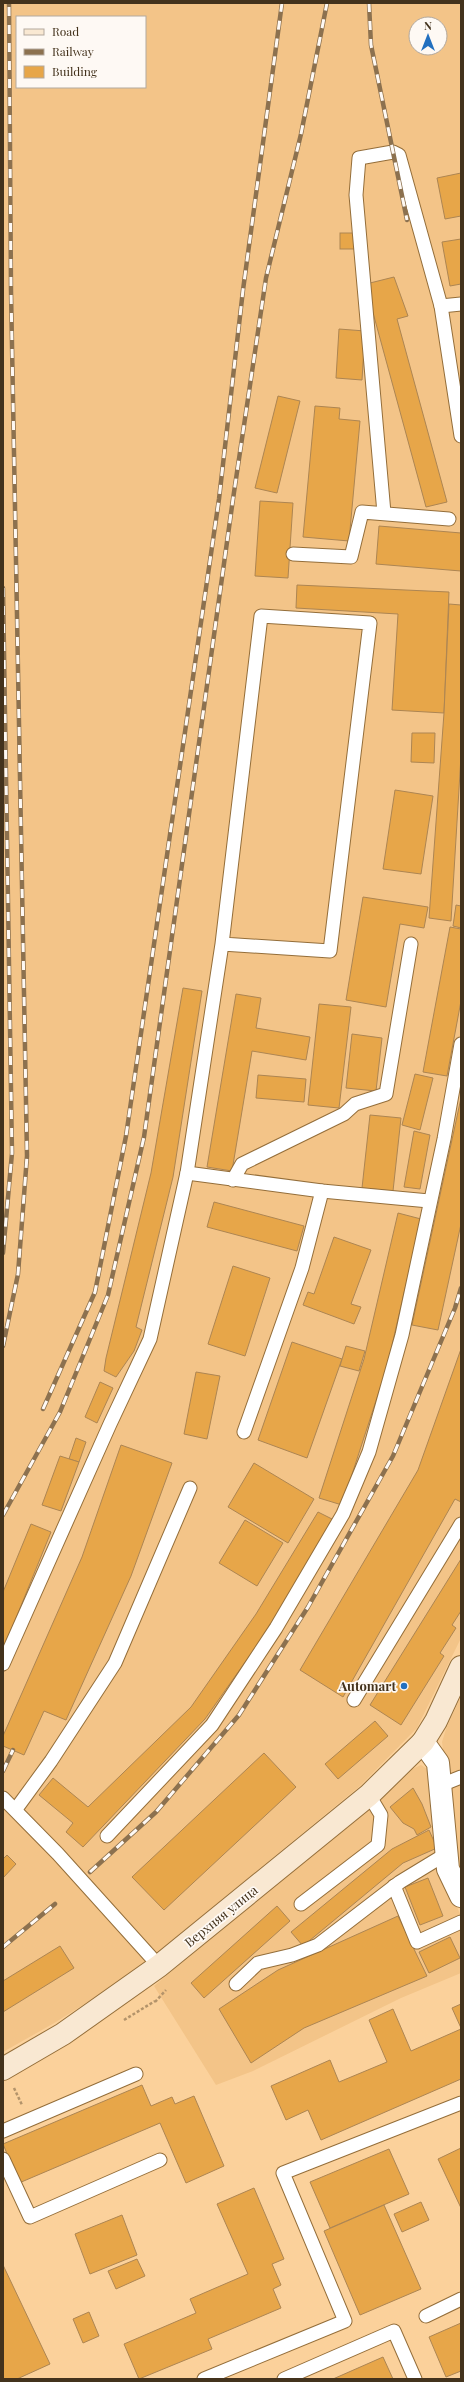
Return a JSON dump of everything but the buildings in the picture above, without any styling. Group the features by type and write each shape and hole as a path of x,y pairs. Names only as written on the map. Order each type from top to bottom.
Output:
{"main road":[{"name":"Верхняя улица","path":"8,2076 63,2034 159,1966 369,1795 423,1742 436,1721 461,1667"}],"street":[{"path":"423,1742 451,1781 446,1854 448,1869 461,1896"}],"lane":[{"path":"384,513 356,195 359,158 393,152 399,155 441,306 459,411 461,436"},
{"path":"441,306 461,304"},
{"path":"293,554 351,557 362,512 449,519"},
{"path":"3,1664 110,1424 150,1339 187,1173 222,944 261,616 370,623 330,951 222,944"},
{"path":"233,1180 242,1164 344,1114 355,1104 386,1094 411,944"},
{"path":"107,1836 212,1725 276,1628 343,1514 369,1452 402,1335 429,1201 444,1140 461,1044"},
{"path":"187,1173 322,1191 429,1201"},
{"path":"244,1432 302,1268 322,1191"},
{"path":"16,1809 51,1761 115,1663 190,1488"},
{"path":"354,1700 461,1524"},
{"path":"301,1904 378,1845 381,1815 369,1795"},
{"path":"3,1798 16,1809 159,1966"},
{"path":"236,1984 258,1963 292,1956 318,1945 394,1886 446,1854"},
{"path":"394,1886 417,1942 461,1922"},
{"path":"3,2131 136,2074"},
{"path":"204,2379 345,2321 283,2173 461,2103"},
{"path":"3,2159 30,2217 160,2160"},
{"path":"426,2316 461,2299"},
{"path":"284,2379 394,2331 415,2379"}],"path":[{"path":"8,2076 28,2120"}],"shaded area":[{"path":"3,3 461,3 461,1638 417,1728 360,1786 130,1975 56,2022 3,2052"},
{"path":"461,1696 461,1883 442,1742 446,1729"},
{"path":"421,1765 432,1772 441,1871 461,1916 461,1973 401,1998 253,2071 216,2085 154,1986 377,1802 410,1770"}],"railway":[{"path":"3,1346 18,1274 27,1156 11,291 9,3"},
{"path":"43,1409 95,1292 126,1136 219,499 243,290 282,3"},
{"path":"3,1515 60,1412 108,1295 144,1137 233,499 266,278 301,134 327,3"},
{"path":"369,3 371,45 407,220"},
{"path":"3,588 12,1153 3,1253"},
{"path":"90,1872 156,1812 239,1715 308,1607 393,1456 455,1308 461,1288"},
{"path":"3,1771 13,1750"},
{"path":"3,1947 55,1904"}],"place":[{"name":"Automart","path":"404,1686"}]}
